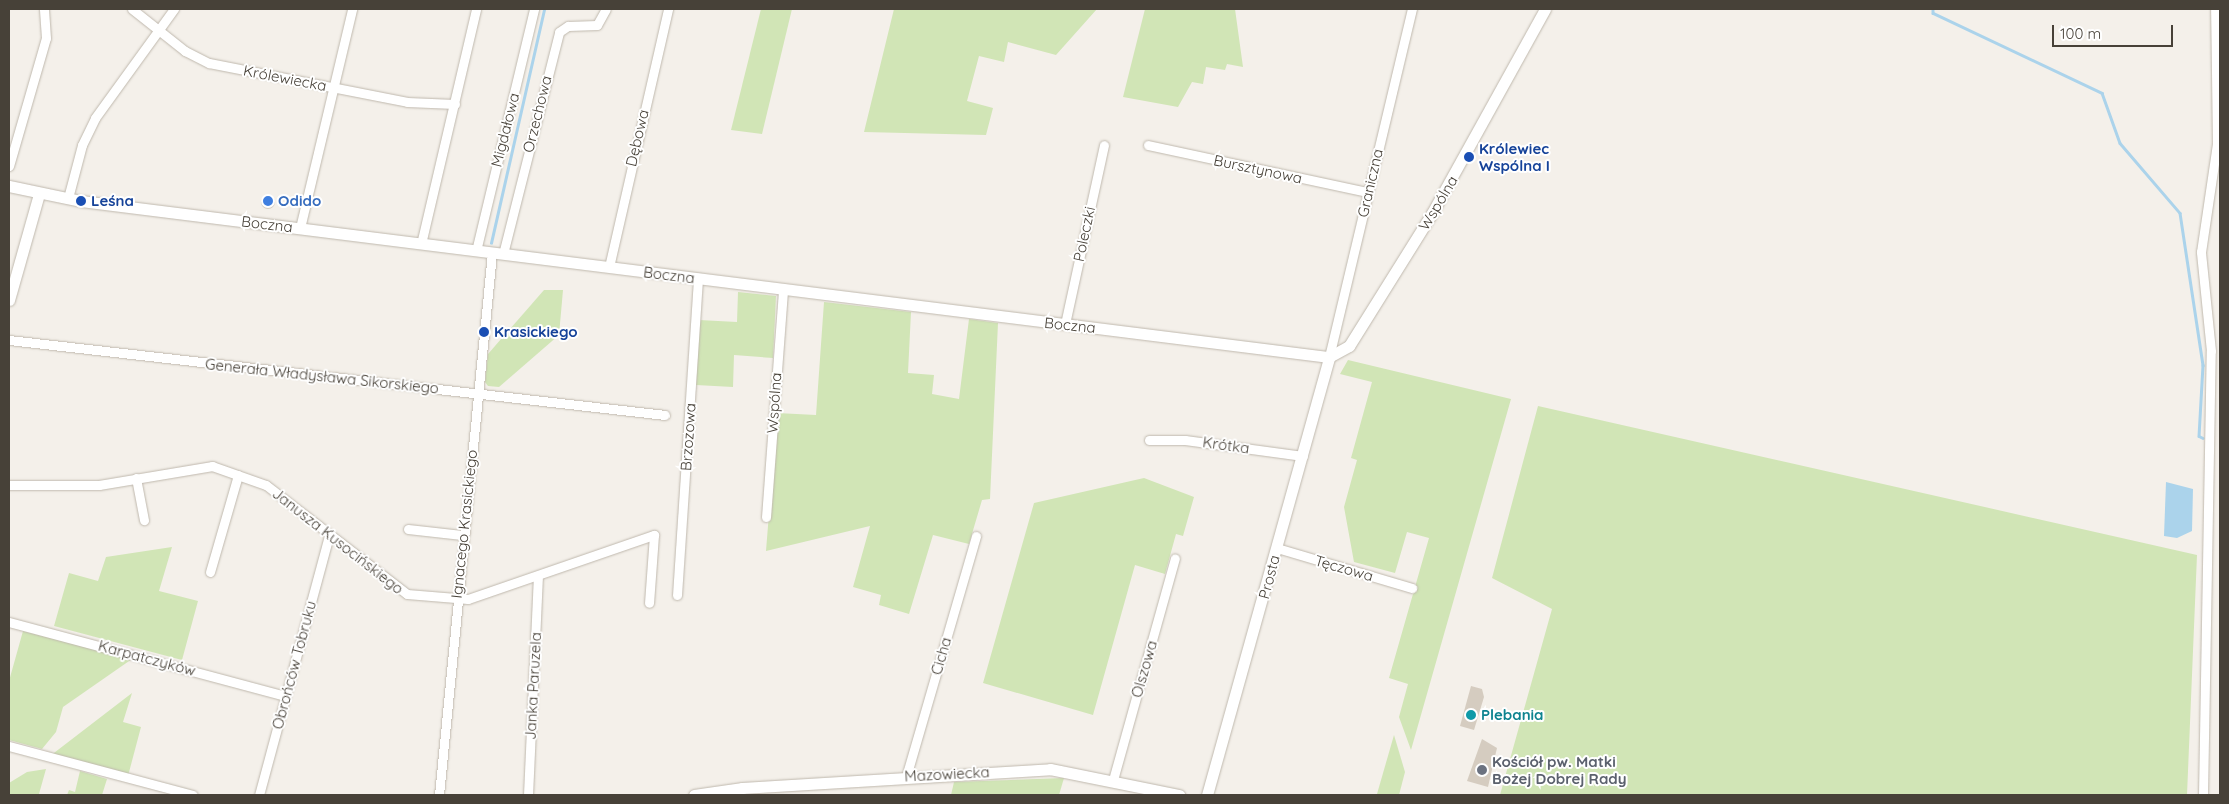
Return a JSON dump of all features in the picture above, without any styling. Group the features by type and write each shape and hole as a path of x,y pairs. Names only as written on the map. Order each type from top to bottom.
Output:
{"street":[{"path":"9,166 46,38 44,9"},
{"name":"Królewiecka","path":"132,9 192,56 209,63 407,102 455,104"},
{"path":"68,198 82,145 95,118 174,9"},
{"path":"300,228 352,9"},
{"path":"421,244 476,9"},
{"name":"Migdałowa","path":"476,251 534,9"},
{"name":"Orzechowa","path":"498,254 558,32 568,26 597,25 606,9"},
{"name":"Dębowa","path":"609,267 668,9"},
{"name":"Graniczna","path":"1329,357 1412,9"},
{"name":"Wspólna","path":"1329,357 1349,346 1432,213 1545,9"},
{"path":"2203,795 2211,351 2201,252 2217,144 2215,9"},
{"name":"Poleczki","path":"1065,324 1104,144"},
{"name":"Bursztynowa","path":"1148,145 1368,192"},
{"name":"Boczna","path":"9,186 39,194 498,254 1329,357"},
{"path":"9,300 39,194"},
{"name":"Ignacego Krasickiego","path":"439,795 462,535 478,392 498,254"},
{"name":"Brzozowa","path":"677,595 698,278"},
{"name":"Wspólna","path":"766,518 783,289"},
{"name":"Generała Władysława Sikorskiego","path":"9,340 410,388 478,392 665,415"},
{"name":"Prosta","path":"1207,795 1329,357"},
{"name":"Krótka","path":"1149,440 1185,440 1302,456"},
{"name":"Janusza Kusocińskiego","path":"9,484 99,485 200,465 266,485 407,594 456,597 468,600 654,536 648,604"},
{"path":"210,572 238,475"},
{"path":"136,478 144,520"},
{"path":"408,529 462,535"},
{"name":"Obrońców Tobruku","path":"259,795 329,535"},
{"name":"Cicha","path":"906,777 976,536"},
{"name":"Tęczowa","path":"1277,548 1412,588"},
{"name":"Olszowa","path":"1113,780 1175,558"},
{"name":"Janka Paruzela","path":"528,795 538,577"},
{"name":"Karpatczyków","path":"9,622 285,696"},
{"path":"9,746 192,795"},
{"name":"Mazowiecka","path":"694,795 712,791 741,792 906,777 1050,769 1113,780 1179,795"}],"green space":[{"path":"761,9 792,9 762,134 731,130"},
{"path":"894,9 1097,9 1056,55 1008,42 1004,62 979,56 967,101 993,108 986,135 864,132"},
{"path":"1145,9 1235,9 1243,67 1227,64 1225,70 1206,67 1203,84 1192,82 1178,107 1123,97"},
{"path":"544,290 563,290 559,335 499,387 488,386 485,382 488,354"},
{"path":"738,292 776,296 773,358 734,355 733,387 696,385 699,320 737,322"},
{"path":"824,302 911,312 908,373 934,375 932,394 959,399 969,319 998,323 990,499 982,500 969,544 933,535 909,614 879,605 881,595 853,587 870,526 766,551 777,413 816,415"},
{"path":"1348,360 1511,399 1411,750 1399,717 1408,684 1389,678 1429,538 1407,532 1395,573 1354,562 1344,507 1357,460 1351,458 1372,382 1340,374"},
{"path":"1538,406 2197,555 2187,795 1500,795 1552,609 1492,578"},
{"path":"1144,478 1194,497 1183,536 1176,534 1165,574 1135,565 1093,715 983,683 1034,503"},
{"path":"172,547 159,591 198,601 182,660 54,626 69,573 98,581 106,557"},
{"path":"23,631 132,659 63,707 56,732 42,749 9,740 9,681"},
{"path":"132,693 123,722 141,727 128,776 50,756"},
{"path":"1394,735 1405,772 1399,795 1377,794"},
{"path":"46,769 39,794 43,795 9,795 9,783 27,772"},
{"path":"80,771 107,779 102,795 67,795 69,790 75,792"},
{"path":"1064,778 1059,795 951,795 954,782"}],"water":[{"path":"2166,482 2193,489 2192,531 2177,538 2164,536"}],"building":[{"name":"Odido","path":"268,195 273,197 275,202 273,207 268,209 263,207 261,202 263,197"},
{"name":"Plebania","path":"1471,686 1482,689 1484,697 1474,730 1460,726"},
{"name":"Kościół pw. Matki Bożej Dobrej Rady","path":"1482,739 1497,748 1488,787 1467,781"}],"waterway":[{"path":"491,243 544,9"},
{"path":"1933,9 1933,13 2102,93 2120,143 2180,213 2203,365 2199,436 2203,438"}],"place":[{"name":"Królewiec Wspólna I","path":"1469,157"},
{"name":"Leśna","path":"81,201"},
{"name":"Odido","path":"268,201"},
{"name":"Krasickiego","path":"484,332"},
{"name":"Plebania","path":"1471,715"},
{"name":"Kościół pw. Matki Bożej Dobrej Rady","path":"1482,770"}]}
